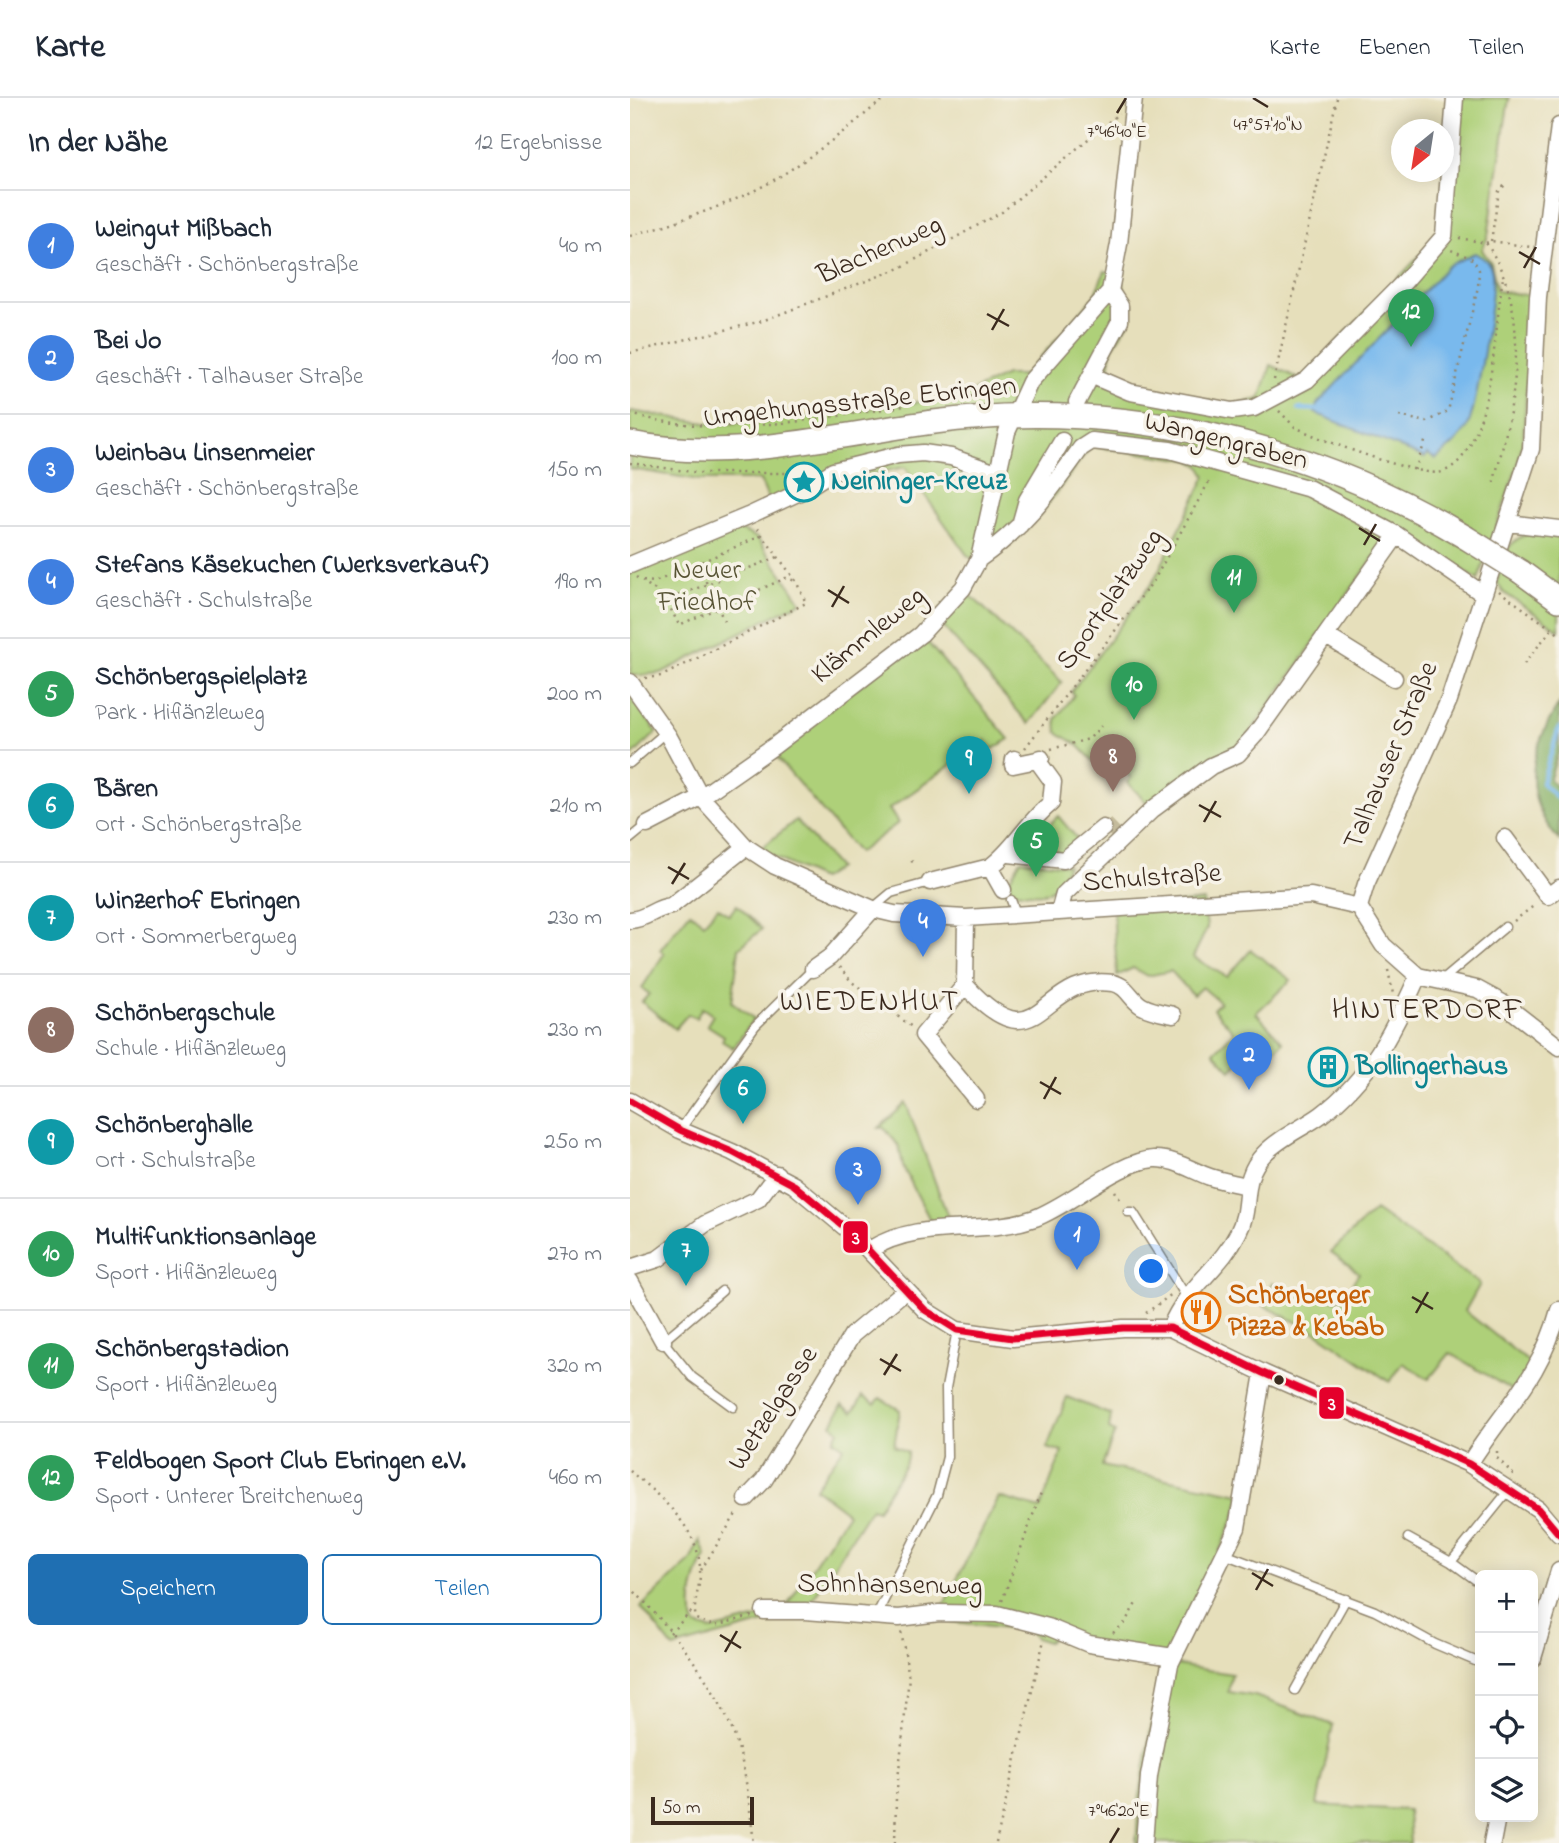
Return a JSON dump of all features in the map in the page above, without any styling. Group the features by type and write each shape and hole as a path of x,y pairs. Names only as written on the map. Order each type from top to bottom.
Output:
{"street":[{"path":"1077,402 1120,321 1120,306 1110,291 1119,244 1133,98"},
{"path":"1093,376 1130,392 1231,411 1254,408 1314,374 1441,239 1455,98"},
{"name":"Talhauser Straße","path":"1359,907 1366,884 1449,700 1531,449 1538,297 1552,249 1559,126"},
{"name":"Klämmleweg","path":"647,825 701,797 774,746 920,634 963,588 979,559 996,473 1015,415 1030,382 1110,291"},
{"name":"Umgehungsstraße Ebringen","path":"630,443 685,451 765,449 935,422 1015,415 1127,421 1237,441 1342,472 1432,516 1521,572 1559,600"},
{"path":"1020,525 1027,500 1062,441"},
{"name":"Wangengraben","path":"979,559 1037,509 1081,448 1093,441 1170,450 1310,489 1397,535 1485,588"},
{"path":"630,565 802,491 833,471 898,455 923,453 951,457 996,473"},
{"path":"1508,523 1559,529"},
{"path":"1059,912 1064,894 1153,809 1211,766 1238,754 1328,637 1397,535"},
{"path":"1328,637 1394,678"},
{"name":"Schulstraße","path":"636,680 701,797 746,847 775,866 873,909 894,914 966,918 1011,902 1059,912 1278,896 1311,896 1359,907"},
{"path":"930,882 990,867 1009,853 1035,816 1051,803 1053,782 1043,756 1013,765 1018,755"},
{"path":"1009,853 1063,860 1103,828"},
{"path":"1505,838 1553,892"},
{"path":"630,920 644,919 658,908 671,906 746,847"},
{"path":"990,867 1011,902"},
{"path":"1359,907 1383,945 1418,976 1468,985 1497,1000 1559,1047"},
{"path":"813,970 830,957 873,909"},
{"path":"966,918 965,985 923,1035 976,1099"},
{"path":"1126,988 1135,974"},
{"path":"1170,1328 1186,1296 1228,1250 1239,1232 1244,1218 1246,1186 1254,1167 1264,1154 1320,1116 1355,1086 1384,1046 1418,976"},
{"path":"965,985 995,1014 1019,1021 1037,1016 1072,986 1114,983 1126,988 1144,1007 1173,1015"},
{"path":"630,1101 680,1130 777,1174 817,1203 869,1250 925,1310 957,1330 1013,1338 1123,1328 1170,1328 1263,1373 1469,1464 1546,1515 1559,1534"},
{"path":"869,1250 890,1237 913,1231 1009,1223 1037,1217 1145,1160 1165,1160 1212,1178 1246,1186"},
{"path":"630,1268 658,1259 705,1224 758,1199 777,1174"},
{"path":"630,1281 663,1341"},
{"name":"Wetzelgasse","path":"746,1499 764,1480 852,1335 906,1290"},
{"path":"1469,1464 1537,1368 1559,1310"},
{"path":"1143,1843 1149,1776 1173,1657 1237,1528 1245,1495 1263,1373"},
{"path":"1538,1641 1559,1571"},
{"name":"Sohnhansenweg","path":"764,1611 805,1611 899,1618 939,1613 997,1614 1048,1627 1089,1644 1173,1657"},
{"path":"1492,1843 1496,1822"}],"lane":[{"path":"630,763 666,732"},
{"path":"630,839 647,825"},
{"path":"873,909 891,893 930,882"},
{"path":"1443,980 1505,927"},
{"path":"680,1130 755,1026 813,970"},
{"path":"1128,1212 1133,1212 1186,1296"},
{"path":"722,1291 663,1341 677,1362 692,1377 733,1407"},
{"path":"876,1616 937,1495 947,1457 946,1388 957,1330"},
{"path":"1451,1562 1510,1489"},
{"path":"1408,1538 1451,1562 1475,1579"},
{"path":"1224,1554 1375,1611 1435,1644 1475,1661"},
{"path":"1295,1690 1346,1599"}],"path":[{"path":"630,236 698,213 765,184 808,159 885,98"},
{"path":"1338,98 1271,399 1295,428 1328,442 1415,470 1441,472 1453,466 1479,428 1490,384 1503,278"},
{"name":"Blachenweg","path":"630,353 762,321 900,268 1002,212 1113,118"},
{"path":"1491,241 1499,191 1505,185"},
{"path":"1441,239 1486,243 1491,241 1552,249"},
{"path":"1399,416 1427,422 1448,411 1478,287 1479,270 1473,259 1441,239"},
{"path":"1486,243 1509,293 1516,351 1511,421 1493,484"},
{"path":"925,404 968,398 1010,379 1030,382"},
{"path":"630,414 663,423 725,428 912,405"},
{"path":"1415,470 1426,439"},
{"name":"Sportplatzweg","path":"1018,755 1114,636 1154,580 1219,462"},
{"path":"630,463 699,473 741,475 833,471"},
{"path":"636,680 663,676 806,603 796,581 748,516"},
{"path":"642,580 655,582 763,535"},
{"path":"664,596 674,597 778,557"},
{"path":"697,562 725,623"},
{"path":"630,572 664,596 679,625 719,610 786,578 796,581"},
{"path":"1485,588 1559,634"},
{"path":"1524,664 1551,629"},
{"path":"1043,756 1089,739 1101,726"},
{"path":"1505,927 1553,892"},
{"path":"1383,945 1392,984 1393,1010 1398,1021"},
{"path":"830,957 852,982 923,1035"},
{"path":"1123,1328 1165,1297 1176,1292 1186,1296"},
{"path":"1492,1431 1497,1458 1514,1473 1510,1489"},
{"path":"630,1471 671,1508 696,1543 701,1570 694,1609 670,1633"},
{"path":"997,1614 1042,1490"},
{"name":"Wetzelgasse","path":"701,1570 746,1499"},
{"path":"630,1587 687,1652 731,1726 746,1780 754,1843"},
{"path":"1089,1644 1114,1633 1124,1624 1138,1600"},
{"name":"Sohnhansenweg","path":"694,1609 696,1619 714,1626 764,1611"},
{"path":"895,1843 896,1798 909,1677 899,1618"},
{"path":"996,1843 1048,1627"}],"green space":[{"path":"1452,98 1509,98 1488,236 1482,250 1491,263 1497,291 1533,296 1523,440 1517,467 1478,580 1396,526 1240,747 1150,806 1127,782 1131,778 1116,762 1120,758 1114,753 1099,767 1078,745 1057,732 1056,719 1074,695 1071,692 1154,580 1206,476 1200,466 1190,460 1091,446 1038,517 1017,539 981,565 967,555 905,467 832,482 774,512 760,480 700,480 630,469 630,411 712,424 768,422 963,396 1006,375 1025,375 1093,298 1105,271 1121,276 1130,311 1128,324 1112,348 1109,369 1120,379 1145,390 1233,405 1260,399 1271,365 1301,380 1430,245 1439,227 1444,182 1454,182 1454,119 1450,119"},
{"name":"Neuer Friedhof","path":"739,529 757,538 801,602 661,673 631,676 630,572"},
{"path":"1527,534 1559,535 1559,630 1503,592 1497,582 1509,547"},
{"path":"967,592 1062,682 1029,724 941,624"},
{"path":"923,637 1009,739 993,749 986,740 889,809 898,823 858,853 772,752"},
{"path":"630,697 657,732 630,758"},
{"path":"1559,704 1559,750 1550,779 1559,791 1559,840 1538,807 1533,773 1541,739"},
{"path":"1058,816 1081,843 1059,857 1022,852"},
{"path":"796,820 838,868 821,879 759,850"},
{"path":"1021,860 1068,865 1049,891 1035,894 1003,890"},
{"path":"1204,901 1207,928 1193,957 1227,977 1251,950 1291,980 1256,1013 1283,1042 1260,1063 1249,1051 1231,1070 1214,1052 1234,1032 1213,1009 1220,1002 1202,987 1193,995 1171,971 1147,976 1133,968 1117,976 1113,908"},
{"path":"737,905 762,929 739,948 732,1002 754,1019 733,1048 722,1041 724,1036 707,1025 713,1015 702,1008 696,1018 688,1014 675,1029 642,1002 649,994 642,988 664,954 660,950 690,912 704,923 718,907 729,915"},
{"path":"906,1103 949,1220 933,1226 903,1167 899,1146 884,1128 879,1128"},
{"path":"1375,1210 1480,1284 1465,1311 1531,1364 1515,1392 1450,1353 1429,1379 1403,1363 1390,1382 1316,1332 1263,1305 1273,1283 1301,1296 1304,1293 1341,1301 1359,1273 1331,1252"},
{"path":"863,1396 875,1404 880,1398 900,1410 894,1446 908,1452 905,1465 877,1510 871,1508 809,1605 787,1605 848,1513 815,1488 844,1447 834,1440 839,1431 832,1425 842,1405 853,1412"},
{"path":"1067,1397 1111,1415 1109,1429 1115,1432 1102,1466 1240,1494 1238,1509 1170,1664 1232,1674 1228,1692 1255,1696 1333,1725 1317,1805 1408,1810 1410,1843 1136,1843 1139,1801 1161,1665 1101,1653 1053,1637 1048,1642 1035,1638 1028,1630 936,1620 999,1497 1040,1509 1062,1452 1047,1448"},
{"path":"700,1540 706,1556 698,1571 693,1590 692,1609 696,1626 711,1630 766,1616 775,1620 673,1648 641,1607 690,1561"}],"water":[{"path":"1475,253 1486,260 1491,268 1491,302 1485,348 1469,423 1455,442 1436,459 1427,454 1425,458 1315,413 1317,404 1449,265"}],"waterway":[{"path":"1298,409 1322,410"},
{"path":"1559,728 1542,783 1559,800"}],"tunnel":[{"path":"1107,833 1116,824"}],"transit line":[{"name":"3","path":"630,1101 680,1130 732,1152 794,1185 854,1235 925,1310 957,1330 1013,1338 1123,1328 1170,1328 1263,1373 1469,1464 1538,1509 1559,1534"}],"place":[{"name":"Feldbogen Sport Club Ebringen e.V.","path":"1411,347"},
{"name":"Neininger-Kreuz","path":"804,482"},
{"name":"Schönbergstadion","path":"1234,613"},
{"name":"Multifunktionsanlage","path":"1134,720"},
{"name":"Schönbergschule","path":"1113,792"},
{"name":"Schönberghalle","path":"969,794"},
{"name":"Schönbergspielplatz","path":"1036,877"},
{"name":"Stefans Käsekuchen (Werksverkauf)","path":"923,957"},
{"name":"Bollingerhaus","path":"1328,1067"},
{"name":"Bei Jo","path":"1249,1090"},
{"name":"Bären","path":"743,1124"},
{"name":"Weinbau Linsenmeier","path":"858,1205"},
{"name":"Weingut Mißbach","path":"1077,1270"},
{"name":"Winzerhof Ebringen","path":"686,1286"},
{"name":"Schönberger Pizza & Kebab","path":"1201,1312"}],"district":[{"name":"WIEDENHUT","path":"870,1003"},
{"name":"HINTERDORF","path":"1428,1011"}]}
